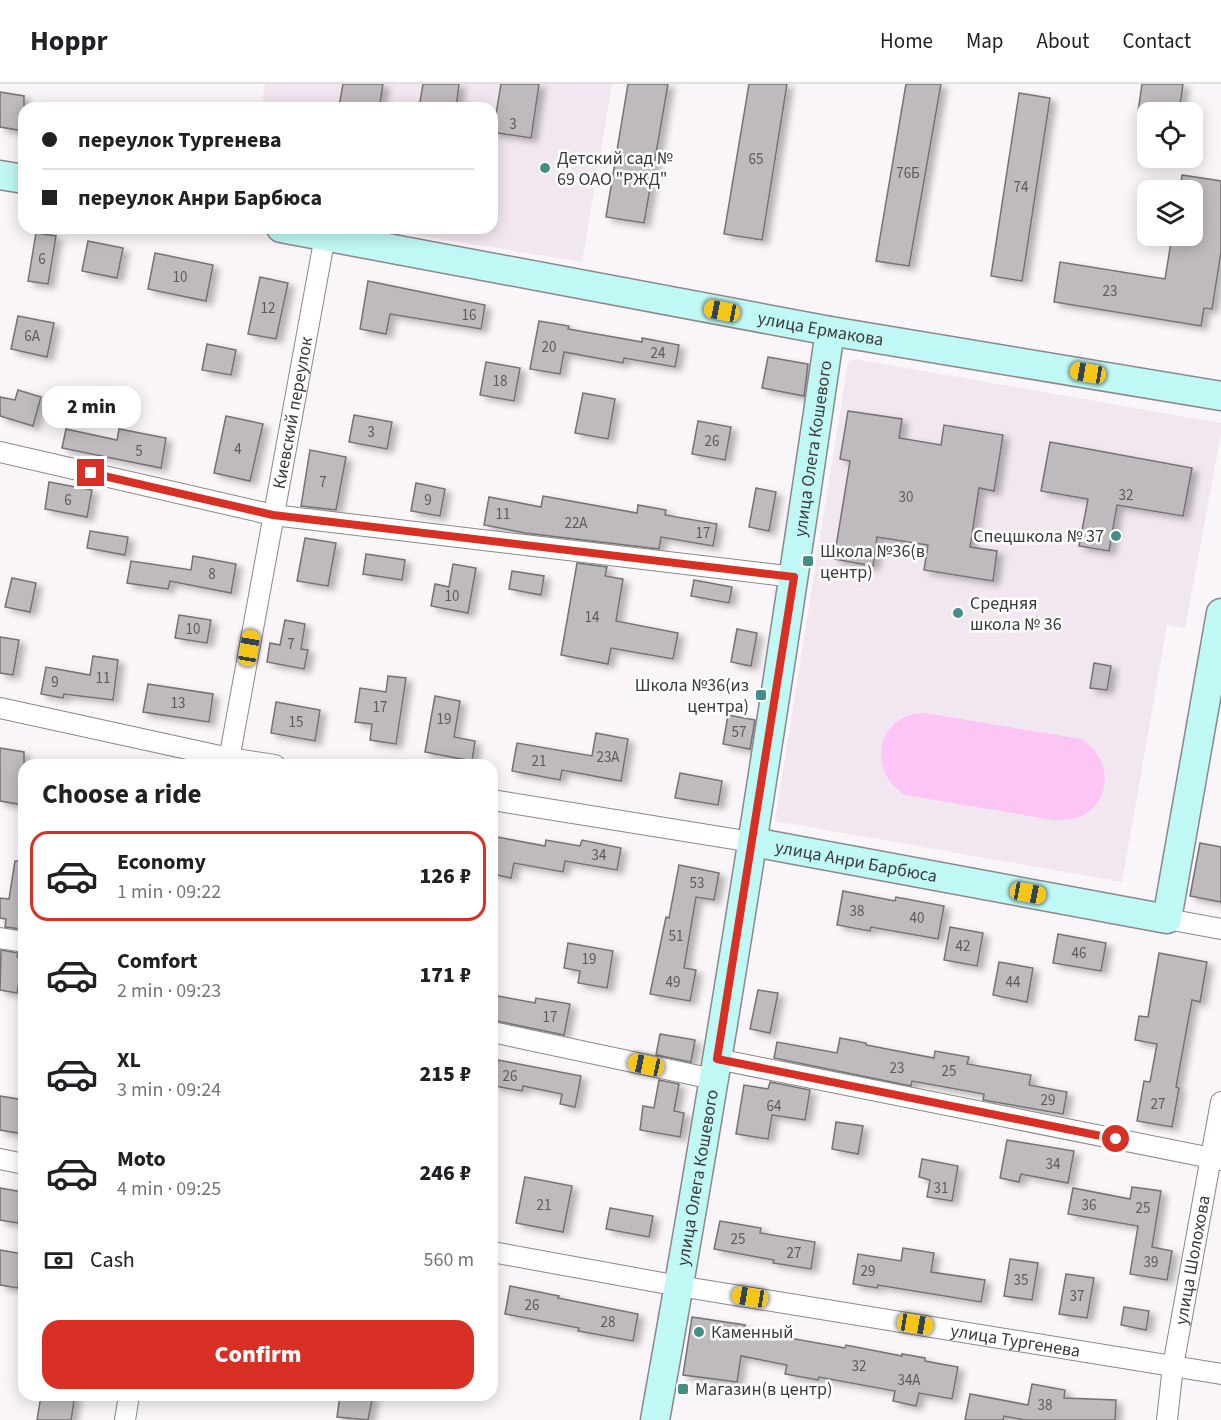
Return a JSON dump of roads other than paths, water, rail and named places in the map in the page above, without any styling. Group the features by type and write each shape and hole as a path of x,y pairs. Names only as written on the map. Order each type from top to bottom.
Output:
{"street":[{"path":"0,175 18,178"},
{"name":"улица Ермакова","path":"314,234 830,331 1221,396"},
{"name":"Киевский переулок","path":"228,759 325,236"},
{"name":"улица Олега Кошевого","path":"655,1420 752,842 830,331"},
{"path":"0,452 273,515 794,577"},
{"path":"1167,919 1221,613"},
{"path":"0,708 219,759"},
{"name":"улица Анри Барбюса","path":"498,801 752,842 1221,929"},
{"path":"0,938 18,941"},
{"path":"498,1033 715,1069 1216,1159"},
{"name":"улица Шолохова","path":"1167,1420 1173,1366 1216,1159 1221,1102"},
{"path":"0,1160 18,1163"},
{"name":"улица Тургенева","path":"498,1253 679,1286 1221,1374"},
{"path":"125,1420 128,1401"}],"place":[{"name":"Детский сад № 69 ОАО \"РЖД\"","path":"545,168"},
{"name":"Спецшкола № 37","path":"1116,536"},
{"name":"Школа №36(в центр)","path":"808,561"},
{"name":"Средняя школа № 36","path":"958,613"},
{"name":"Школа №36(из центра)","path":"761,695"},
{"name":"Каменный","path":"699,1332"},
{"name":"Магазин(в центр)","path":"683,1389"}]}
